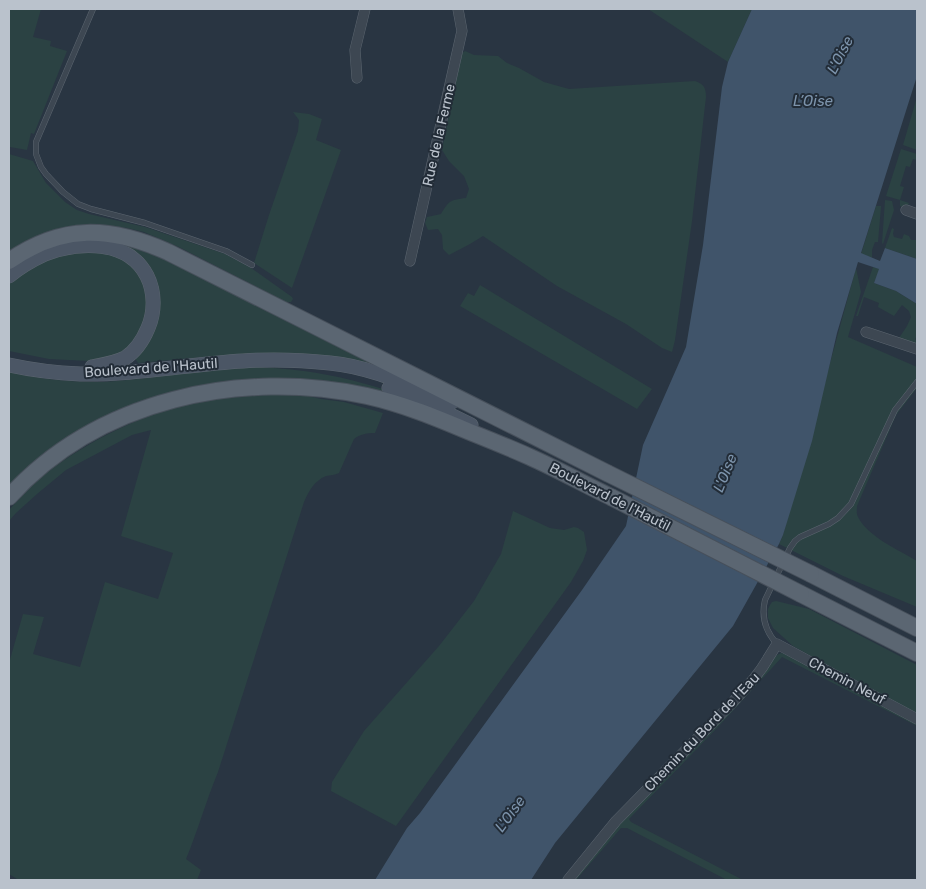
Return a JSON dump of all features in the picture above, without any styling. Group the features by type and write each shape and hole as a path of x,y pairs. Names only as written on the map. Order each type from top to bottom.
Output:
{"main road":[{"path":"9,261 33,246 54,238 91,232 107,233 148,243 515,427"},
{"path":"9,276 26,264 44,255 72,247 91,246 109,247 132,257 142,268 149,281 153,301 152,315 144,338 135,350 123,359 105,364 82,369 49,372"},
{"name":"Boulevard de l'Hautil","path":"9,364 49,372 94,374 244,361 333,363 366,370 515,427 917,628"},
{"name":"Boulevard de l'Hautil","path":"294,361 369,380 422,401 917,653"},
{"path":"9,497 29,476 59,452 80,438 115,420 146,408 207,392 254,387 321,389 375,398 422,412 531,458"}],"street":[{"path":"357,78 355,50 365,9"},
{"name":"Rue de la Ferme","path":"410,261 462,31 458,9"},
{"path":"906,210 917,214"},
{"path":"866,332 917,349"},
{"name":"Chemin Neuf","path":"777,644 917,719"},
{"name":"Chemin du Bord de l'Eau","path":"568,880 616,821 746,688 762,668 777,644"}],"lane":[{"path":"92,9 36,142 36,154 41,167 68,197 83,206 145,223 226,251 252,265"},
{"path":"777,644 770,637 764,623 763,606 790,548 800,536 829,524 838,518 851,504 895,410 917,382"}],"green space":[{"path":"9,9 41,9 33,37 51,41 50,46 67,51 34,134 31,133 27,150 9,148"},
{"path":"648,9 752,9 728,62"},
{"path":"465,51 474,55 498,56 507,63 544,82 569,89 695,81 704,87 706,97 692,221 672,352 662,348 626,324 557,286 483,236 449,255 443,249 442,235 438,229 428,230 425,223 427,217 441,214 451,202 466,198 469,189 464,176 449,161 442,150 461,54"},
{"path":"917,97 917,150 903,145"},
{"path":"293,112 309,114 322,119 316,140 341,150 292,288 254,263 298,131 299,120"},
{"path":"901,149 917,154 917,160 913,159 910,167 906,166 900,186 904,187 900,200 886,196"},
{"path":"9,154 33,161 46,183 65,202 77,210 145,227 225,254 251,268 293,299 291,302 286,302 179,247 144,232 127,228 87,225 9,253"},
{"path":"885,200 892,201 894,210 883,244 882,243"},
{"path":"900,200 909,203 907,208 900,206"},
{"path":"876,206 881,207 878,242 875,242 872,250 872,258 861,254"},
{"path":"892,228 894,229 894,237 902,239 904,234 909,236 911,240 917,241 917,259 885,248"},
{"path":"117,244 144,248 379,365 378,369 226,355 138,363 135,358 159,299"},
{"path":"86,251 101,252 124,259 139,274 146,290 146,317 133,343 119,355 89,361 49,359 9,351 9,283 27,270 45,261 55,257"},
{"path":"873,267 880,269 874,283 896,291 917,304 917,336 915,339 917,344 899,338 911,317 909,311 902,305 894,316 878,307 879,303 864,297 858,316 856,316"},
{"path":"856,268 861,292 848,337 917,367 917,388 896,415 857,506 857,514 863,524 876,537 917,561 917,607 843,576 779,544"},
{"path":"480,285 652,389 637,409 460,306 468,293 474,296"},
{"path":"256,367 291,369 340,377 389,391 389,397 180,391 138,403 100,419 53,447 9,486 9,372 54,380 100,382"},
{"path":"276,394 304,395 344,402 383,413 375,433 364,434 354,439 339,473 326,476 318,481 310,490 304,502 218,772 186,859 201,870 197,880 17,879 9,874 9,663 23,614 44,617 33,654 80,667 105,582 158,599 173,553 121,536 151,430 132,435 66,470 9,521 9,510 44,475 82,449 123,427 167,410 212,399"},
{"path":"513,511 550,528 564,530 574,527 584,532 587,550 583,561 571,582 396,826 331,791 332,782 364,731 439,646 474,601 501,554"},
{"path":"776,601 809,609 917,665 917,715 793,646 773,628 768,618 768,609 772,602"},
{"path":"781,653 917,722 917,726 782,657 719,726 629,819 631,822 743,880 727,880 627,828 621,828 576,880 570,880 621,820 774,658"}],"water":[{"name":"L’Oise","path":"752,9 917,9 917,76 861,253 880,261 885,248 917,259 917,304 896,291 874,283 879,269 858,262 837,333 812,441 779,544 733,626 555,843 531,880 375,880 407,828 420,813 582,590 626,526 643,445 686,347 703,245 722,87 728,62"}],"water label":[{"name":"L'Oise","path":"840,55"},
{"name":"L'Oise","path":"725,473"},
{"name":"L'Oise","path":"510,814"}]}
